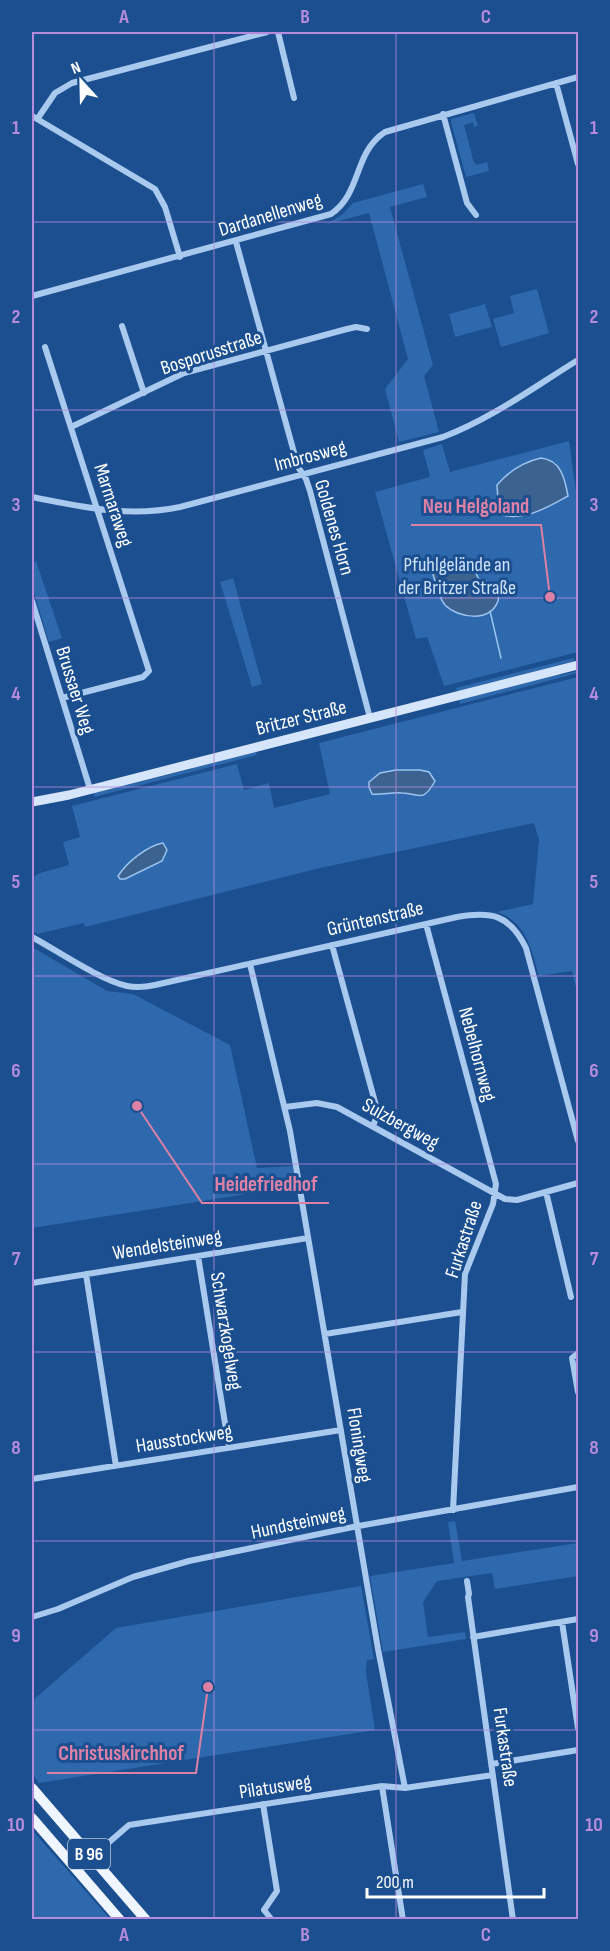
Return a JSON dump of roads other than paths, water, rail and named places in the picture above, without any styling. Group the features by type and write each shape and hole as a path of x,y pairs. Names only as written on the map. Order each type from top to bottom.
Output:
{"main road":[{"name":"Britzer Straße","path":"32,802 579,665"},
{"name":"B 96","path":"32,1788 146,1920"},
{"name":"B 96","path":"32,1818 120,1920"}],"street":[{"path":"180,257 165,207 155,189 35,117 55,93 72,83 267,32"},
{"path":"278,32 294,98"},
{"name":"Dardanellenweg","path":"32,296 236,242 331,214 347,200 365,153 376,138 393,128 579,77"},
{"path":"556,83 579,164"},
{"path":"443,114 467,203 476,215"},
{"name":"Goldenes Horn","path":"236,242 298,467 306,479 312,500 370,718"},
{"path":"122,326 144,393"},
{"name":"Bosporusstraße","path":"71,427 184,373 347,329 367,328"},
{"name":"Marmaraweg","path":"45,347 149,667 148,674 143,677 62,698"},
{"name":"Imbrosweg","path":"32,497 98,510 127,513 154,512 455,433 487,417 579,360"},
{"name":"Brussaer Weg","path":"32,601 90,789"},
{"name":"Grüntenstraße","path":"32,937 110,980 130,987 155,985 460,916 489,914 505,920 517,931 529,957 579,1141"},
{"name":"Nebelhornweg","path":"426,924 496,1184 495,1194"},
{"path":"332,945 378,1113 373,1126"},
{"name":"Floningweg","path":"250,964 285,1107 379,1655 405,1788"},
{"name":"Sulzbergweg","path":"285,1107 325,1103 344,1110 495,1194"},
{"path":"495,1194 505,1199 517,1200 579,1183"},
{"path":"546,1192 571,1297"},
{"name":"Furkastraße","path":"453,1510 465,1274 495,1194"},
{"name":"Wendelsteinweg","path":"32,1283 308,1238"},
{"name":"Schwarzkogelweg","path":"198,1256 229,1448"},
{"path":"86,1274 116,1466"},
{"path":"325,1334 462,1312"},
{"path":"578,1387 572,1358 579,1353"},
{"name":"Hausstockweg","path":"32,1479 341,1430"},
{"name":"Hundsteinweg","path":"32,1617 58,1609 151,1571 357,1527 579,1487"},
{"name":"Furkastraße","path":"467,1581 513,1920"},
{"path":"473,1636 579,1619"},
{"path":"562,1622 579,1728"},
{"path":"492,1764 579,1750"},
{"name":"Pilatusweg","path":"77,1870 129,1825 382,1786 405,1788 493,1774"},
{"path":"382,1786 403,1920"},
{"path":"263,1804 277,1891 264,1910 272,1920"}],"waterway":[{"path":"490,611 501,658"}],"place":[{"name":"Neu Helgoland","path":"550,597"},
{"name":"Heidefriedhof","path":"137,1106"},
{"name":"Christuskirchhof","path":"208,1687"}],"park label":[{"name":"Pfuhlgelände an der Britzer Straße","path":"457,576"}]}
